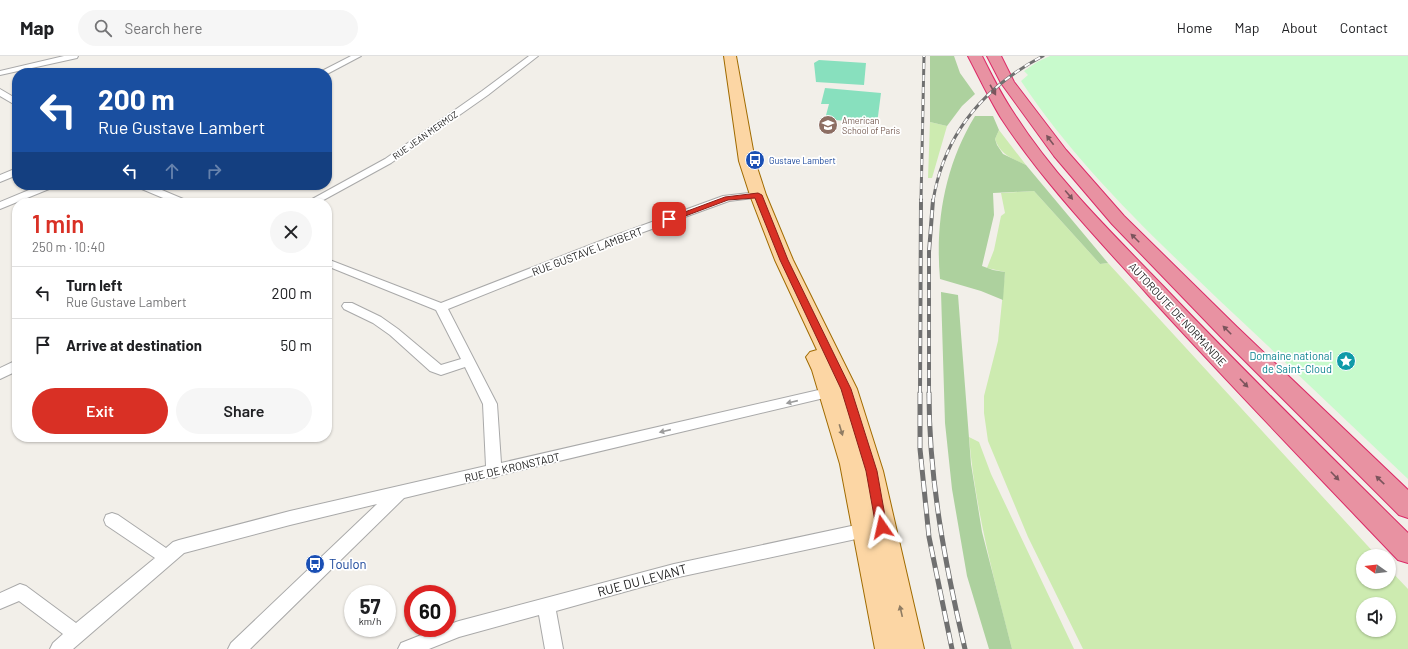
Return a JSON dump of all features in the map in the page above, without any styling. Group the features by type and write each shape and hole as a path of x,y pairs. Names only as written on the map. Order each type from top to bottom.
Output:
{"highway":[{"name":"AUTOROUTE DE NORMANDIE","path":"975,56 999,102 1034,153 1092,222 1198,336 1408,551"},
{"name":"AUTOROUTE DE NORMANDIE","path":"994,56 1008,83 1060,153 1118,220 1229,332 1408,507"}],"main road":[{"path":"722,56 734,150 752,196 784,260 838,391 852,464 874,528 909,649"},
{"path":"730,56 752,196"},
{"path":"874,528 890,649"}],"street":[{"path":"22,68 74,56"},
{"path":"332,68 357,56"},
{"name":"RUE JEAN MERMOZ","path":"319,198 388,161 485,93 534,56"},
{"path":"0,73 12,70"},
{"path":"0,92 12,100"},
{"path":"0,179 12,174"},
{"path":"17,198 37,190"},
{"path":"153,190 172,198"},
{"name":"RUE GUSTAVE LAMBERT","path":"441,308 612,240 727,198 752,196"},
{"path":"2,204 12,200"},
{"path":"332,264 441,308 490,404 494,472"},
{"path":"348,306 377,320 394,332 435,368 441,370 469,361"},
{"path":"0,374 12,368"},
{"name":"RUE DE KRONSTADT","path":"173,552 290,518 494,472 838,391"},
{"path":"237,649 399,493"},
{"path":"59,649 173,552 112,520"},
{"name":"RUE DU LEVANT","path":"407,649 459,629 674,571 874,528"},
{"path":"0,601 20,592 77,634"},
{"path":"546,606 554,649"}],"green space":[{"path":"930,56 954,56 960,73 975,94 962,106 947,126 930,122"},
{"name":"Domaine national de Saint-Cloud","path":"1050,56 1408,56 1408,479 1166,249 1114,196 1065,141 1021,81 1028,75 1024,71 1037,62"},
{"path":"819,60 866,63 864,85 816,82 814,63"},
{"path":"825,88 881,93 877,124 825,119 829,104 821,104"},
{"path":"975,116 993,116 999,130 995,139 1003,154 1026,165 1108,263 1100,264 1034,191 993,193 994,215 982,266 1005,272 1003,300 981,291 940,279 939,236 944,194 956,154"},
{"path":"930,122 947,126 932,178 928,178"},
{"path":"999,130 1026,165 1011,158 1000,149 995,139"},
{"path":"1034,191 1100,264 1108,263 1371,549 1356,549 1356,589 1396,589 1396,576 1408,589 1408,649 1083,649 1028,537 988,441 984,413 984,396 998,341 1005,272 987,268 994,250 1001,216 1005,213 1001,193"},
{"path":"941,292 958,295 971,464 982,532 1012,649 989,649 967,576 952,489 945,423"},
{"path":"969,437 979,442 991,474 1074,649 1012,649 980,517"}],"railway":[{"path":"921,201 924,56"},
{"path":"933,201 938,177 947,154 957,134 970,115 1002,82 1043,56"},
{"path":"920,394 921,200"},
{"path":"929,393 929,252 933,200"},
{"path":"929,393 935,490 945,554 965,649"},
{"path":"920,394 920,449 929,537 952,649"}],"place":[{"name":"American School of Paris","path":"828,125"},
{"name":"Gustave Lambert","path":"755,160"},
{"name":"Domaine national de Saint-Cloud","path":"1346,361"},
{"name":"Toulon","path":"315,564"}],"route":[{"path":"669,219 727,198 758,195 784,260 846,389 871,471 882,527"}]}
